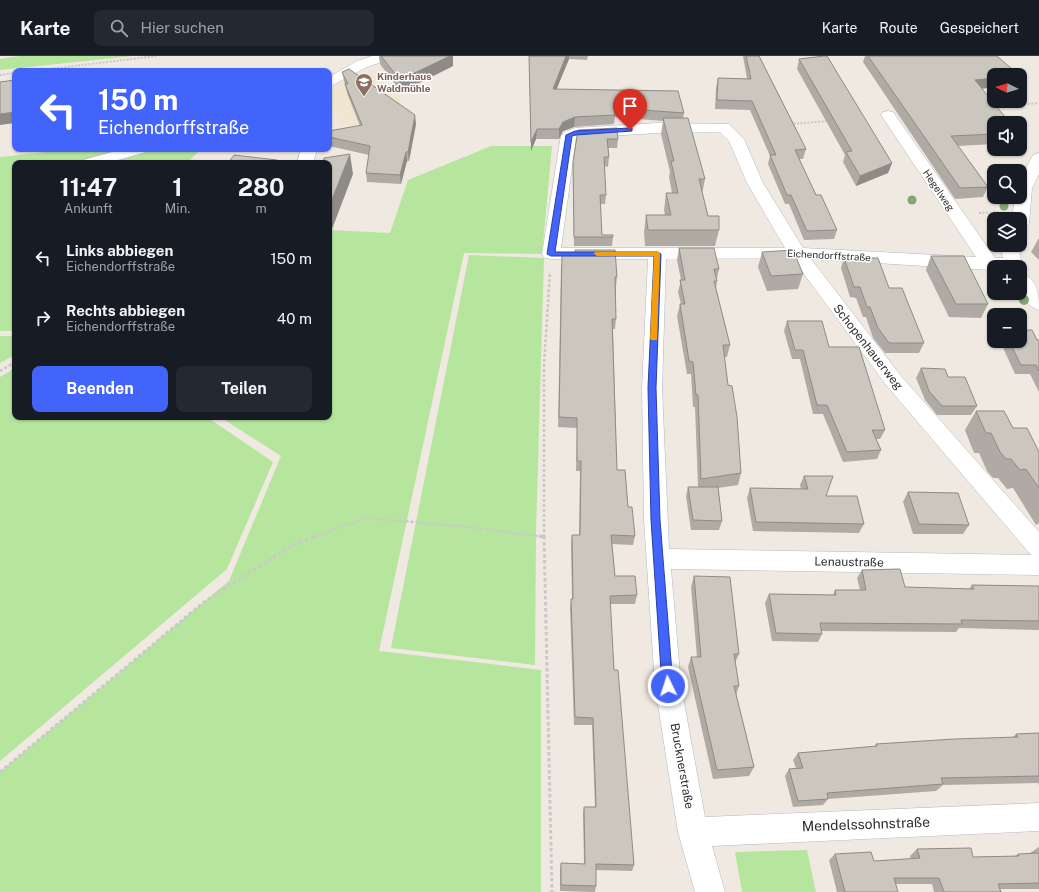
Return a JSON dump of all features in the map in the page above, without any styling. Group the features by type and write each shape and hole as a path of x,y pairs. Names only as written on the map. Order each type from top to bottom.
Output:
{"street":[{"path":"332,81 362,64 386,56"},
{"path":"346,57 375,72"},
{"name":"Hegelweg","path":"888,115 987,260"},
{"name":"Schopenhauerweg","path":"551,254 569,135 575,133 657,128 724,127 736,139 755,183 797,253 894,381 1039,548"},
{"path":"100,160 130,152"},
{"path":"1027,182 1039,158"},
{"path":"1027,190 1039,200"},
{"path":"1027,220 1039,217"},
{"name":"Eichendorffstraße","path":"551,254 797,253 987,264"},
{"name":"Brucknerstraße","path":"658,254 652,388 656,520 668,686 693,832 710,892"},
{"path":"1027,287 1039,304"},
{"name":"Lenaustraße","path":"659,559 1039,565"},
{"name":"Mendelssohnstraße","path":"693,832 1039,817"}],"path":[{"path":"58,68 157,56"},
{"path":"0,75 12,73"},
{"path":"551,254 544,365 544,537 552,892"},
{"path":"0,371 12,364"},
{"path":"0,772 204,602 291,546 366,518 460,526 544,537"}],"shaded area":[{"name":"Kinderhaus Waldmühle","path":"368,72 397,92 401,101 393,126 339,125 334,104 332,104 332,87"}],"green space":[{"path":"20,56 133,56 0,70 0,59"},
{"path":"491,146 552,146 542,254 464,253 379,651 541,670 541,892 0,892 0,772 229,581 281,456 225,420 332,420 332,230 390,233 408,180"},
{"path":"46,152 198,152 190,160 12,160 12,331 0,331 0,157"},
{"path":"469,255 544,258 536,531 535,665 391,648"},
{"path":"0,336 12,336 12,357 0,363"},
{"path":"12,370 12,420 211,420 273,462 227,569 0,761 0,377"},
{"path":"807,850 816,892 742,892 735,852"}],"building":[{"path":"381,56 450,56 400,80"},
{"path":"529,56 566,56 553,89 678,91 684,113 614,108 615,115 575,117 563,122 559,129 537,129 531,142"},
{"path":"746,56 759,56 806,149 795,150 816,195 821,195 837,230 807,231 791,195 787,195 770,155 776,155 752,101 717,100 718,78 751,79"},
{"path":"827,56 892,163 860,176 846,152 852,151 799,59"},
{"path":"868,56 997,56 1011,68 987,68 987,79 975,80 987,95 987,108 998,108 1004,116 987,116 987,134 951,136 987,186 987,187 960,188"},
{"path":"349,69 415,115 408,152 406,152 400,175 366,173 370,146 332,138 332,130 362,125 345,84 348,84 342,72"},
{"path":"12,80 12,112 0,114 0,82"},
{"path":"663,118 688,118 705,179 699,179 708,216 719,216 719,230 648,230 646,215 671,215 666,193 678,193 671,161 674,161"},
{"path":"617,128 618,139 607,139 609,157 604,157 606,195 600,195 602,235 613,235 613,237 574,237 573,162 578,130"},
{"path":"350,154 332,199 332,160 324,160 324,158"},
{"path":"234,155 277,160 230,160"},
{"path":"679,248 714,248 719,269 714,269 717,281 714,281 730,345 723,345 728,385 732,386 737,417 741,473 701,479 698,395 696,395 693,362 689,361 680,304 685,304 680,280 685,280"},
{"path":"575,250 615,250 617,277 615,277 616,319 612,319 617,470 625,470 628,507 632,507 635,536 611,535 615,576 635,576 637,595 610,596 614,670 618,670 634,865 596,864 596,886 561,885 561,863 585,864 584,807 596,807 593,718 575,717 571,599 573,599 572,535 580,535 581,461 577,461 577,418 559,417 562,254 575,255"},
{"path":"793,250 803,274 771,276 762,252"},
{"path":"931,256 964,256 988,304 956,304"},
{"path":"844,258 878,258 889,288 902,288 924,343 889,343 878,328 870,307 867,307 860,287 854,287"},
{"path":"787,321 822,321 829,347 859,347 885,430 872,430 881,450 847,452 827,405 817,405 803,350 795,350"},
{"path":"1027,330 1032,330 1037,340 1039,340 1039,371 1036,365 1021,365 1012,348 1027,348"},
{"path":"921,368 945,369 948,377 965,377 977,406 942,406 929,391"},
{"path":"976,411 1004,411 1013,428 1027,428 1039,452 1039,488 1026,469 1020,470 1011,459 1006,459 1000,452 991,433 986,433"},
{"path":"804,476 833,476 826,496 857,496 864,524 756,522 750,488 808,489"},
{"path":"688,487 718,487 722,521 693,520"},
{"path":"908,492 958,493 969,525 919,524"},
{"path":"900,569 905,587 974,589 972,585 1039,586 1039,621 961,620 962,624 820,623 822,634 776,633 769,594 836,595 835,590 866,590 862,570"},
{"path":"694,576 730,577 739,654 734,654 739,686 734,686 754,767 717,770 691,657 701,657"},
{"path":"1039,733 1039,776 941,778 943,784 827,793 828,799 798,801 789,769 803,768 798,753 877,746 876,744 1018,737 1016,734"},
{"path":"971,848 973,857 1019,856 1018,854 1039,853 1039,883 998,884 1001,892 944,892 939,878 894,878 898,892 845,892 835,854 871,852 874,861 920,858 917,849"}],"slow traffic":[{"path":"597,254 658,254 654,338"}],"place":[{"name":"Kinderhaus Waldmühle","path":"364,97"}],"route":[{"path":"630,130 575,133 569,135 551,254 658,254 652,388 656,520 668,686"}]}
